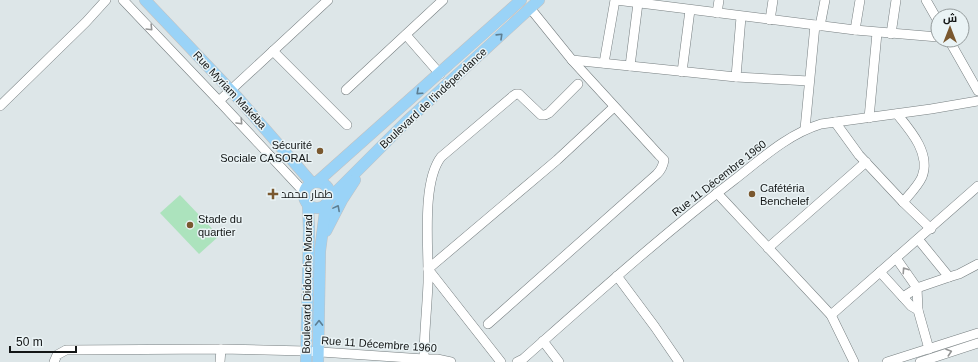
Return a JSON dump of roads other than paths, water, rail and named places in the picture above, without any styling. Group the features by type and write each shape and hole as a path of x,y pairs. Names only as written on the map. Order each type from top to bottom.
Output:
{"main road":[{"name":"Rue Myriam Makéba","path":"145,0 315,182"},
{"name":"Boulevard de l'indépendance","path":"315,182 440,74 521,0"},
{"name":"Boulevard de l'indépendance","path":"328,201 407,121 539,0"},
{"path":"321,243 332,218 364,164"},
{"path":"315,182 325,184 330,194 328,201 319,208 308,205 304,199 304,192 308,185 315,182"},
{"name":"Boulevard Didouche Mourad","path":"318,357 321,243 328,201"},
{"name":"Boulevard Didouche Mourad","path":"306,357 309,230 308,205"}],"street":[{"path":"0,106 86,22 106,0"},
{"path":"123,0 304,192"},
{"path":"219,101 328,0"},
{"path":"346,90 443,0"},
{"path":"604,63 616,0 638,3 666,3 690,10 741,17 877,33 930,37"},
{"path":"717,13 719,0"},
{"path":"770,20 773,0"},
{"path":"805,129 809,81 818,26 825,0"},
{"path":"855,30 860,0"},
{"path":"891,34 896,0"},
{"path":"630,66 638,3"},
{"path":"488,324 661,170 664,165 664,160 572,60 530,8"},
{"path":"682,72 690,10"},
{"path":"736,77 741,17"},
{"path":"869,118 877,33"},
{"path":"406,35 440,74"},
{"path":"954,48 978,91"},
{"path":"273,51 347,125"},
{"path":"572,60 736,77 809,81"},
{"path":"424,359 424,327 428,269 428,213 431,182 434,169 441,157 513,96 519,94 541,115 545,115 578,84"},
{"name":"Rue 11 Décembre 1960","path":"516,362 523,360 617,276 717,193 787,140 805,129 821,124 978,101"},
{"path":"428,269 557,160 614,107"},
{"path":"897,114 918,141 924,169 921,178 903,202"},
{"path":"834,122 866,162 903,202 931,229"},
{"path":"768,248 866,162"},
{"path":"831,315 931,229 978,186"},
{"path":"717,193 831,315 854,362"},
{"path":"918,239 949,277"},
{"path":"896,258 917,288 918,310 929,349"},
{"path":"903,297 917,288 959,274 978,264"},
{"path":"428,269 501,362"},
{"path":"880,272 911,306 918,310"},
{"path":"617,276 656,327 679,362"},
{"path":"887,362 978,333"},
{"path":"543,342 559,362"},
{"path":"920,362 978,343"},
{"path":"220,362 221,349"},
{"name":"Rue 11 Décembre 1960","path":"54,362 57,355 66,350 221,349 306,357 437,359 451,362"}],"place":[{"name":"Sécurité Sociale CASORAL","path":"320,151"},
{"name":"طمار محمد","path":"273,194"},
{"name":"Cafétéria Benchelef","path":"752,194"},
{"name":"Stade du quartier","path":"190,225"}]}
